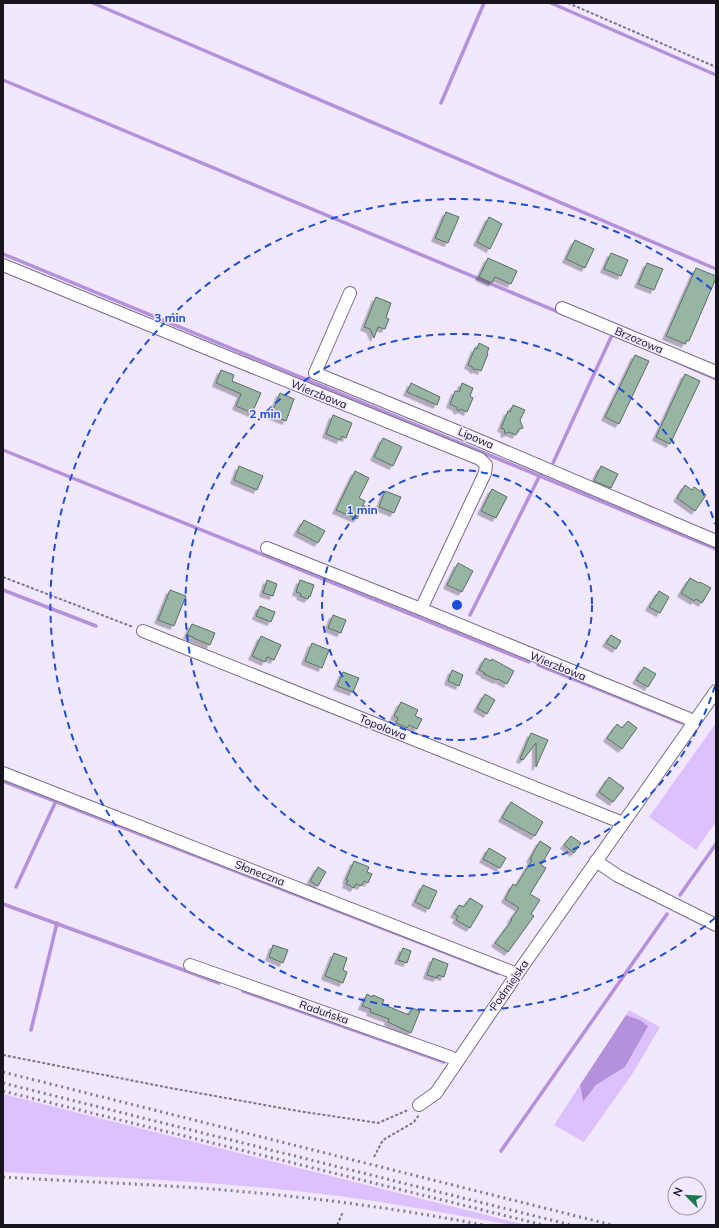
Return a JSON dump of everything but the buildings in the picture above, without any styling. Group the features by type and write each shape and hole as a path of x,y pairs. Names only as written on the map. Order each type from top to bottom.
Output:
{"street":[{"name":"Wierzbowa","path":"3,265 480,459 486,465 485,473 421,609"},
{"name":"Lipowa","path":"350,293 315,373 476,438 716,541"},
{"name":"Brzozowa","path":"562,308 716,372"},
{"name":"Wierzbowa","path":"267,548 421,609 687,718 694,723"},
{"name":"Topolowa","path":"144,631 623,823"},
{"name":"Podmiejska","path":"419,1105 436,1093 517,974 716,691"},
{"name":"Słoneczna","path":"3,773 517,974"},
{"path":"596,861 618,876 716,925"},
{"name":"Raduńska","path":"190,965 450,1057 457,1061"}],"path":[{"path":"568,3 716,67"},
{"path":"3,577 144,631"},
{"path":"3,1055 165,1087 298,1111 378,1123 419,1105 423,1111 414,1122 383,1140 374,1157"},
{"path":"337,1225 343,1212"}],"shaded area":[{"path":"716,723 716,822 696,850 649,817"},
{"path":"629,1010 660,1027 633,1073 584,1142 554,1125 580,1085 583,1102 596,1085 625,1067 640,1020 626,1015"},
{"path":"626,1015 640,1020 648,1026 625,1067 596,1085 583,1102 580,1085"},
{"path":"3,1094 526,1225 513,1225 372,1201 286,1190 180,1181 3,1172"}],"waterway":[{"path":"93,3 716,269"},
{"path":"441,103 484,3"},
{"path":"551,3 716,75"},
{"path":"3,80 563,314"},
{"path":"3,254 716,549"},
{"path":"553,463 612,335"},
{"path":"675,361 716,379"},
{"path":"3,450 529,662"},
{"path":"470,615 540,475"},
{"path":"3,590 96,626"},
{"path":"538,665 682,723"},
{"path":"3,781 498,973"},
{"path":"16,887 56,801"},
{"path":"680,895 716,844"},
{"path":"3,904 219,983"},
{"path":"501,1151 667,914"},
{"path":"31,1030 57,923"},
{"path":"243,991 444,1062"}],"railway":[{"path":"3,1072 612,1225"},
{"path":"3,1083 571,1225"},
{"path":"3,1091 543,1225"},
{"path":"3,1177 177,1187 266,1194 390,1209 483,1225"}]}
